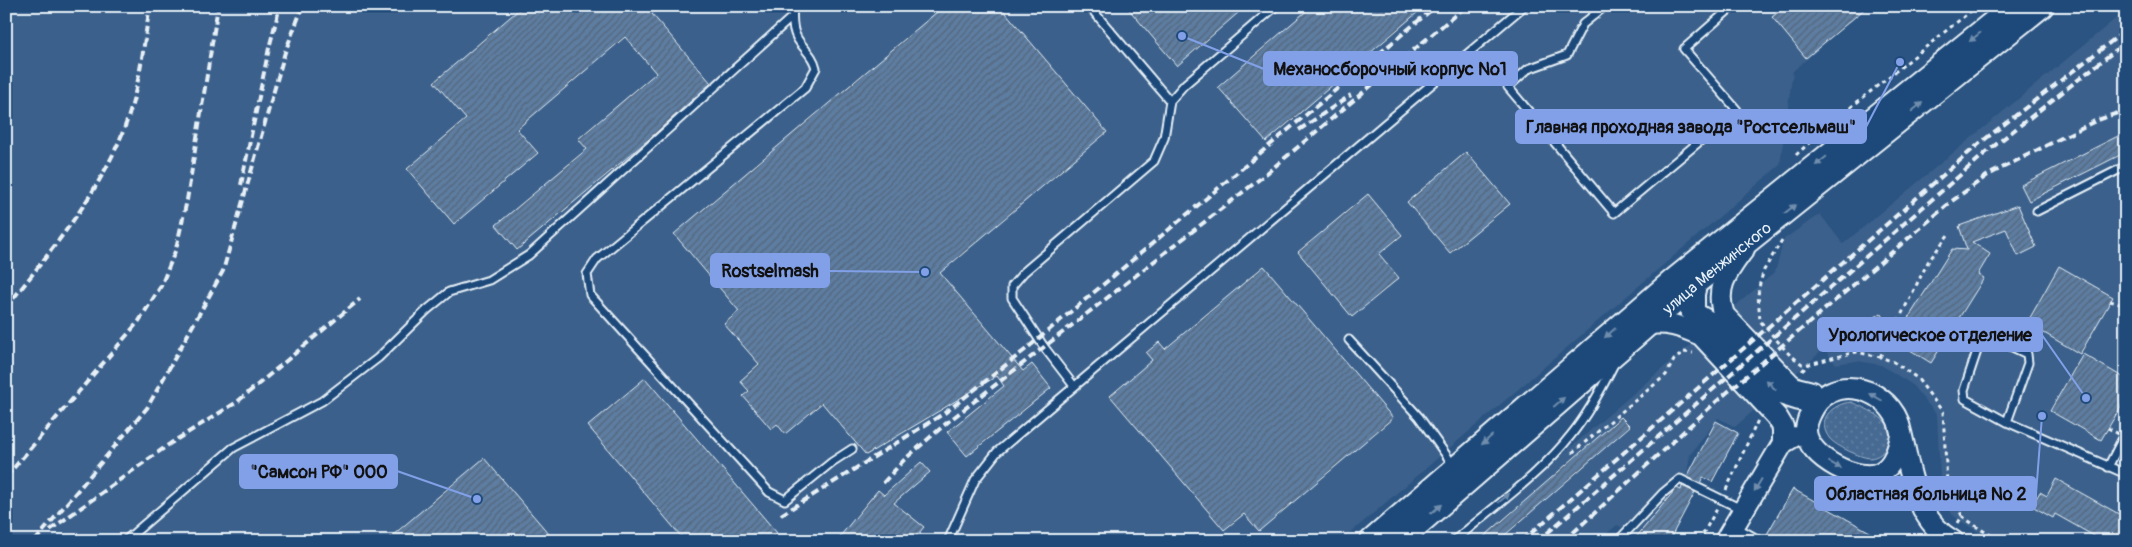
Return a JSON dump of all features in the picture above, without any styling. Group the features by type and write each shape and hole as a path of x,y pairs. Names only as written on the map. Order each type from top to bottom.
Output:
{"main road":[{"name":"улица Менжинского","path":"1371,541 1455,468 1722,253 2013,6"},
{"name":"улица Менжинского","path":"1399,541 1623,346 1641,318 1672,304 1695,284 1722,253 1752,239 2042,6"},
{"path":"1752,239 1733,264 1719,292 1724,315 1790,384 1819,400"},
{"path":"1705,337 1709,312 1709,290 1716,277 1722,253"},
{"path":"1695,284 1694,311 1705,337 1777,417 1783,427 1783,443"},
{"path":"1672,304 1694,311"},
{"path":"1641,318 1677,325 1705,337 1780,394 1819,400"},
{"path":"1734,525 1783,443 1806,429 1819,400 1833,390 1848,387 1875,396 1883,401 1895,415 1918,501 1931,522 1953,541"},
{"path":"1777,417 1806,429"},
{"path":"1806,429 1809,445 1820,456 1842,469 1865,476 1874,475 1885,470 1897,451 1901,436"}],"lane":[{"path":"793,6 792,17 797,37 814,58 816,68 805,88 598,259 587,274 590,295 769,492 785,500 832,462 852,449"},
{"path":"1089,6 1170,101"},
{"path":"1074,386 1044,347 1012,298 1012,286 1024,272 1154,160 1164,138 1170,101 1184,85 1276,6"},
{"path":"948,541 975,480 997,452 1524,6"},
{"path":"1605,6 1584,24 1567,55 1528,69 1508,87 1614,213 1736,110 1684,49 1733,6"},
{"path":"125,541 233,448 322,401 378,358 427,310 449,292 489,280 529,255 792,17"},
{"path":"2037,211 2126,166"},
{"path":"2007,422 2028,363 2027,354 1983,332 1964,390 1965,399 2007,422 2126,474"},
{"path":"1349,340 1419,417 1455,468"},
{"path":"1454,541 1549,460 1571,436 1593,406 1623,346"},
{"path":"2108,467 2126,432"},
{"path":"1618,541 1663,493 1680,479 1722,500 1734,525 1761,541"}],"path":[{"path":"1789,234 1782,241 1764,270 1758,295 1760,321 1790,354 1802,364 1809,364"},
{"path":"1880,357 1928,262 1948,235"},
{"path":"2110,301 2126,306"},
{"path":"1566,458 1666,375 1674,360 1705,337"},
{"path":"1699,541 1722,500 1758,420 1755,411"},
{"path":"2108,428 2126,438"},
{"path":"1962,516 2001,541"}],"shaded area":[{"path":"6,6 1869,6 1793,71 1780,165 1341,541 6,541"},
{"path":"2126,10 2126,541 1994,541 1965,524 1954,516 1941,498 1937,415 1911,384 1881,365 1857,361 1836,364 1824,349 1735,427 1718,418 1690,455 1686,480 1636,535 1617,525 1598,541 1461,541 1775,272 1784,239 1820,214 1843,244"},
{"path":"1851,402 1865,408 1880,418 1890,430 1891,437 1888,445 1879,455 1870,458 1855,454 1833,442 1826,432 1824,425 1828,414 1838,406"}],"building":[{"path":"523,6 661,6 652,14 711,83 648,140 517,250 496,225 587,149 578,139 656,73 625,37 517,129 538,153 454,224 407,169 466,119 434,82"},
{"path":"944,6 1000,6 1107,132 940,273 1023,371 1032,364 1051,388 967,456 947,432 1004,386 997,376 866,455 822,403 785,434 777,424 771,429 743,396 749,391 740,381 759,364 724,324 739,311 674,234"},
{"path":"1126,6 1246,6 1177,66"},
{"path":"1312,6 1425,6 1266,142 1218,87"},
{"path":"1786,6 1868,6 1806,58 1772,17"},
{"path":"2126,132 2126,152 2029,201 2021,185"},
{"path":"1466,152 1510,204 1450,253 1407,202"},
{"path":"1368,194 1402,235 1379,254 1399,278 1352,317 1298,252"},
{"path":"2018,205 2036,247 2018,256 2006,229 1972,242 1990,254 1978,274 1984,278 1931,363 1878,330 1848,351 1840,341 1881,313 1897,336 1952,249 1967,250 1959,226"},
{"path":"1264,266 1393,418 1259,531 1244,514 1224,530 1110,396 1152,360 1146,353 1159,342 1165,349"},
{"path":"2059,266 2113,297 2080,354 2027,323"},
{"path":"2083,354 2126,379 2126,398 2101,440 2050,411"},
{"path":"645,378 777,533 768,541 685,541 588,426"},
{"path":"1621,417 1630,426 1498,541 1479,541"},
{"path":"1716,421 1738,433 1712,482 1703,477 1700,483 1687,477"},
{"path":"484,458 555,541 386,541"},
{"path":"921,462 930,472 894,503 924,527 912,541 836,541 878,490 884,495"},
{"path":"2056,479 2126,518 2126,541 2103,541 2055,514 2053,518 2032,506 2040,492 2047,496"},
{"path":"1682,486 1695,492 1669,541 1633,541 1674,491 1677,488 1681,490"},
{"path":"1793,489 1886,541 1810,541 1801,536 1799,541 1779,541 1767,534"}],"railway":[{"path":"6,308 64,233 99,180 114,152 126,123 135,93 150,6"},
{"path":"6,477 139,321 161,286 176,249 187,200 218,6"},
{"path":"241,185 269,48 280,6"},
{"path":"35,541 147,408 223,271 285,52 303,6"},
{"path":"781,515 946,412 1025,350 1436,6"},
{"path":"883,483 904,460 949,421 1261,178 1466,6"},
{"path":"1522,541 1980,143 2126,30"},
{"path":"1538,541 1989,150 2126,42"},
{"path":"1299,130 1351,95"},
{"path":"1564,541 1717,401 1952,201 1988,175 2095,121 2126,110"},
{"path":"50,530 171,443 237,402 360,299"}],"place":[{"name":"Механосборочный корпус №1","path":"1182,36"},
{"name":"Главная проходная завода \"Ростсельмаш\"","path":"1900,62"},
{"name":"Rostselmash","path":"925,272"},
{"name":"Урологическое отделение","path":"2086,398"},
{"name":"Областная больница № 2","path":"2042,416"},
{"name":"\"Самсон РФ\" ООО","path":"477,499"}]}
